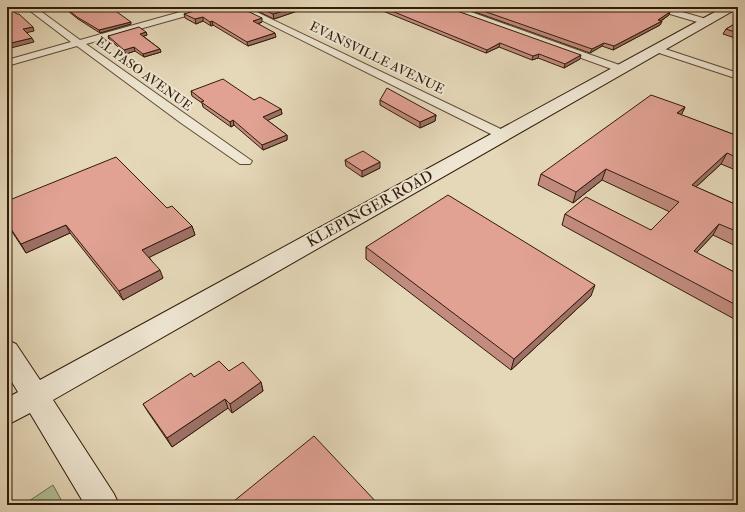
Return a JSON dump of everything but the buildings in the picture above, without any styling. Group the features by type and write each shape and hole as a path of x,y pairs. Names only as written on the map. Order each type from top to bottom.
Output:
{"street":[{"name":"EL PASO AVENUE","path":"29,7 185,120 245,161"},
{"path":"7,63 208,7"},
{"name":"EVANSVILLE AVENUE","path":"239,7 502,134"},
{"path":"448,7 621,69"},
{"path":"656,7 707,22"},
{"name":"KLEPINGER ROAD","path":"7,412 502,134 733,7"},
{"path":"656,49 738,76"},
{"path":"7,351 103,505"}],"green space":[{"path":"53,485 64,505 23,505"}]}
